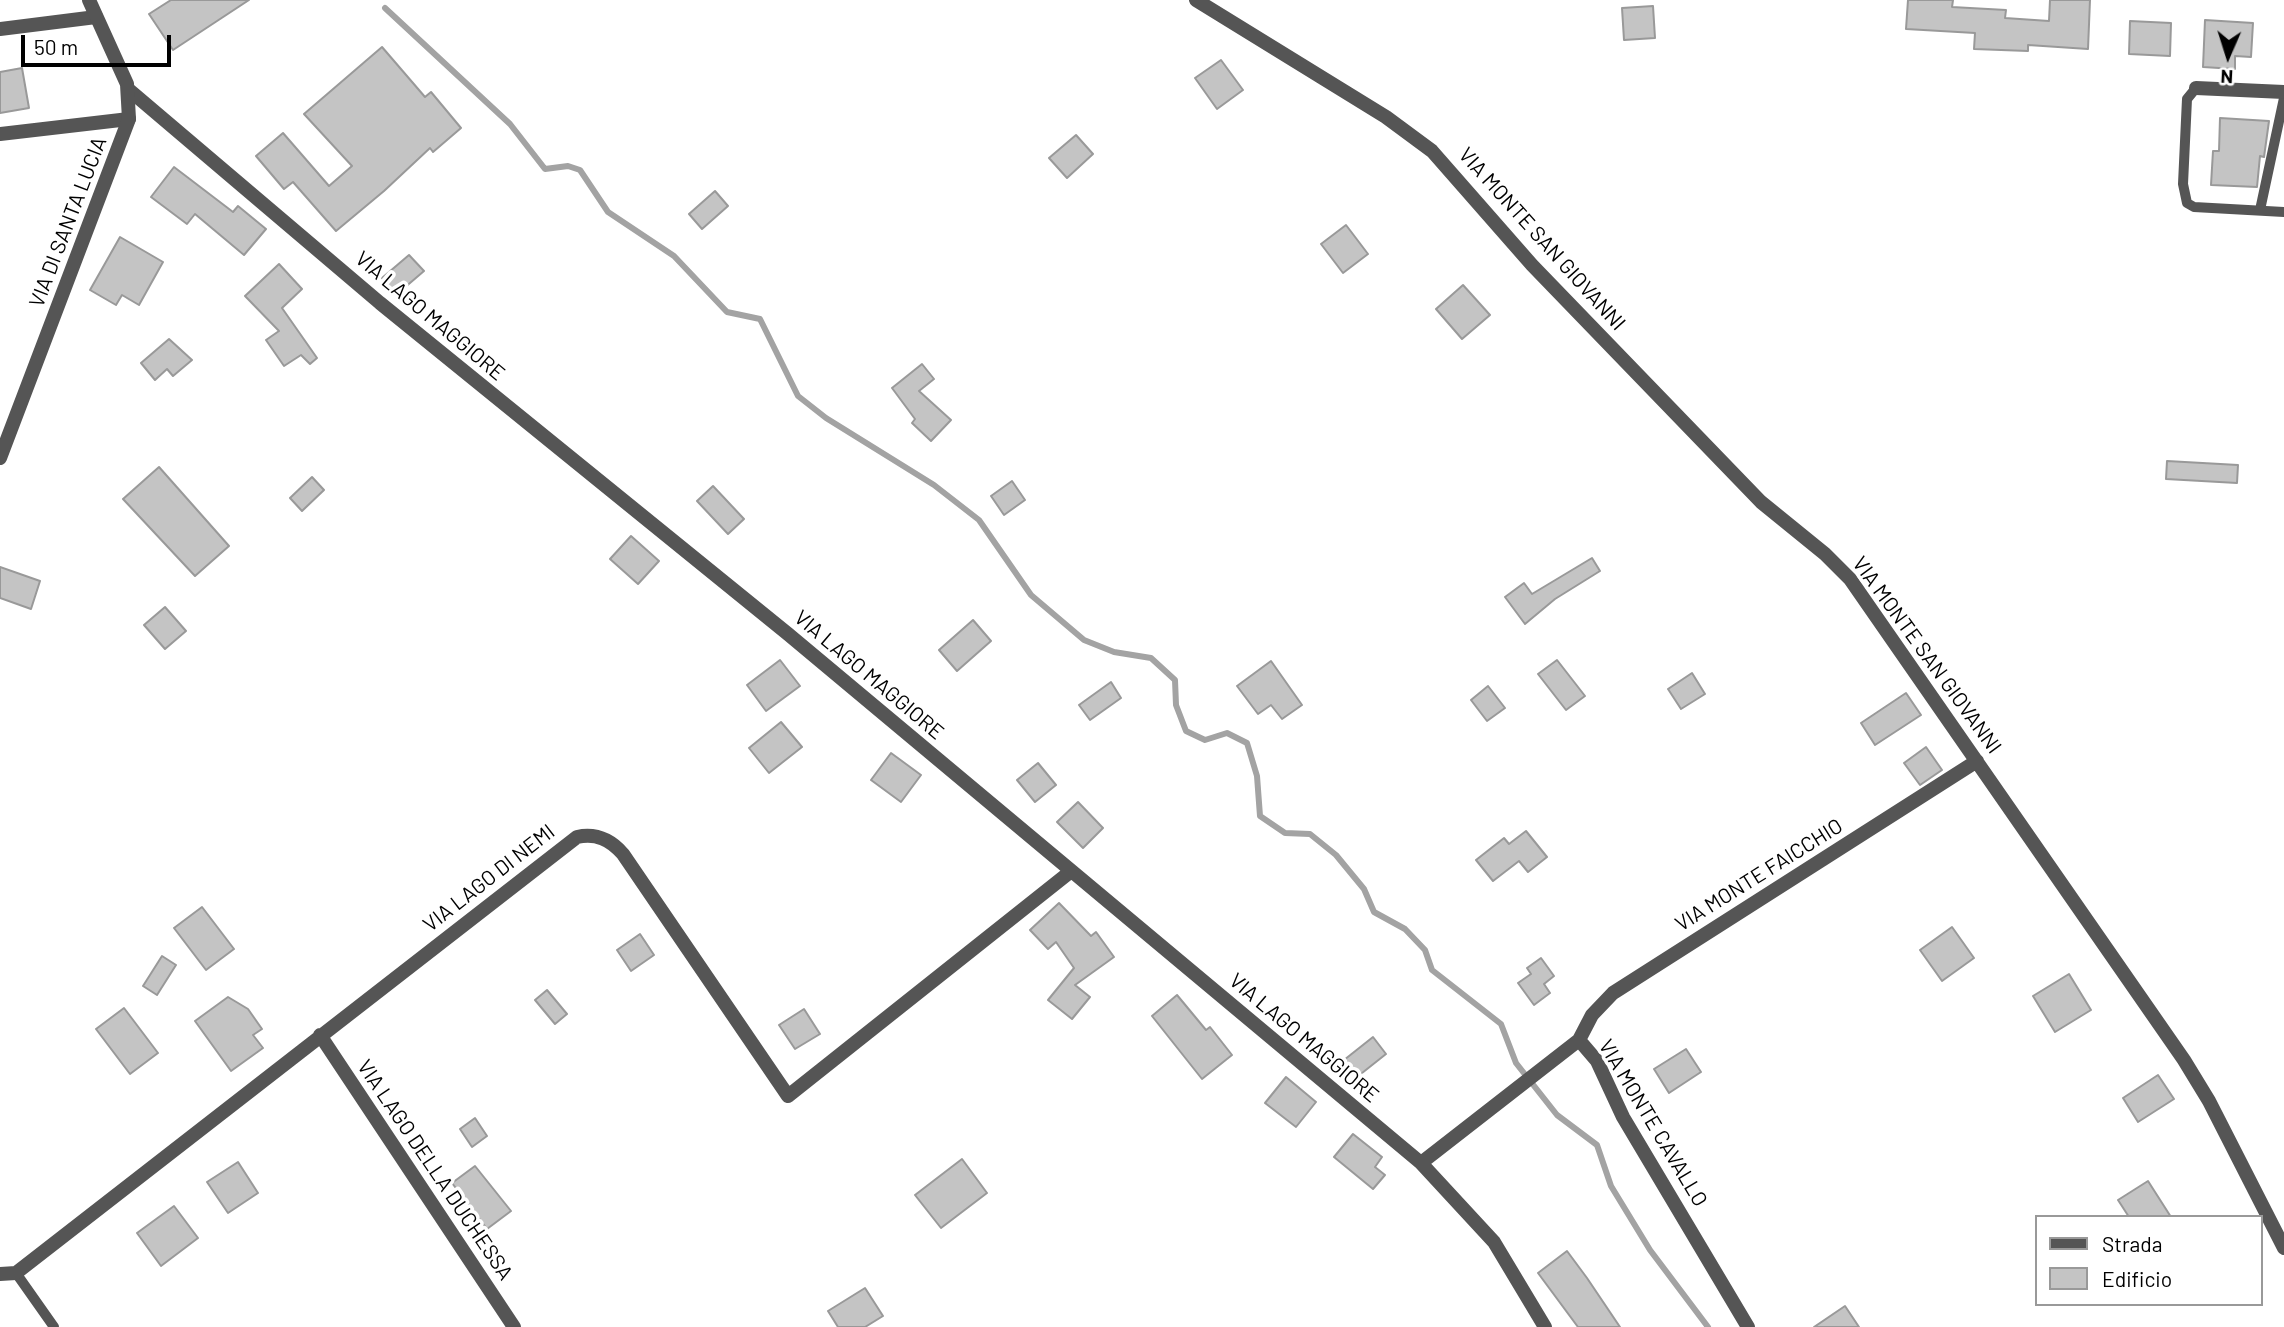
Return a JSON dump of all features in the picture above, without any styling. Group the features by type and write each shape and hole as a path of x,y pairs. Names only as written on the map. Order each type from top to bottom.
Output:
{"street":[{"name":"VIA DI SANTA LUCIA","path":"0,458 129,119 128,89 89,0"},
{"name":"VIA MONTE SAN GIOVANNI","path":"1196,0 1402,127 1439,157 1532,265 1761,502 1819,549 1850,579 2082,917 2184,1060 2209,1101 2284,1248"},
{"path":"0,29 96,17"},
{"path":"2196,88 2284,92"},
{"name":"VIA LAGO MAGGIORE","path":"128,89 380,303 788,634 1422,1163 1494,1242 1545,1327"},
{"path":"0,134 129,119"},
{"name":"VIA MONTE FAICCHIO","path":"1579,1040 1592,1015 1613,993 1977,761"},
{"name":"VIA LAGO DI NEMI","path":"16,1273 577,837 597,836 607,840 623,854 789,1096 1070,872"},
{"name":"VIA LAGO DELLA DUCHESSA","path":"320,1035 514,1327"},
{"name":"VIA MONTE CAVALLO","path":"1422,1163 1579,1040 1598,1061 1623,1117 1748,1327"},
{"path":"0,1274 16,1273"}],"lane":[{"path":"2196,88 2187,99 2183,184 2186,200 2194,207 2284,212"},
{"path":"2260,210 2284,98"},
{"path":"16,1273 54,1327"}],"building":[{"path":"171,0 249,0 173,50 149,14"},
{"path":"1908,0 1953,0 1952,7 2006,10 2005,18 2049,21 2050,0 2090,0 2088,49 2028,45 2028,51 1974,49 1975,33 1906,29"},
{"path":"1653,6 1655,38 1624,40 1622,8"},
{"path":"2205,20 2253,23 2251,57 2235,56 2235,69 2203,67"},
{"path":"2130,21 2171,23 2170,56 2129,54"},
{"path":"382,47 425,97 431,92 461,128 433,152 430,148 336,231 293,182 284,189 256,156 283,133 329,186 352,166 304,114"},
{"path":"1221,60 1243,90 1217,109 1195,78"},
{"path":"22,68 29,108 0,113 0,72"},
{"path":"2220,118 2269,121 2264,157 2260,156 2257,187 2211,185 2213,151 2219,151"},
{"path":"1076,135 1093,154 1067,178 1049,158"},
{"path":"174,167 233,212 238,206 266,229 244,255 195,214 187,224 151,197"},
{"path":"715,191 728,206 702,229 689,214"},
{"path":"1346,225 1368,254 1343,273 1321,244"},
{"path":"120,237 163,262 139,305 122,295 116,305 90,290"},
{"path":"409,255 424,271 396,295 382,278"},
{"path":"279,264 302,289 282,308 317,358 310,364 301,355 284,366 266,340 279,331 245,296"},
{"path":"1463,285 1490,315 1462,339 1436,309"},
{"path":"169,339 192,360 173,376 167,369 155,380 141,363"},
{"path":"922,364 934,379 919,391 951,420 931,441 912,423 915,419 892,388"},
{"path":"2167,461 2238,465 2237,483 2166,479"},
{"path":"159,467 229,546 195,576 123,499"},
{"path":"312,477 324,490 302,511 290,498"},
{"path":"1012,481 1025,500 1004,515 991,496"},
{"path":"713,486 744,519 728,534 697,501"},
{"path":"631,536 659,561 638,584 610,559"},
{"path":"1592,558 1600,571 1555,599 1525,624 1505,597 1524,583 1532,594"},
{"path":"0,567 40,581 31,609 0,598"},
{"path":"165,607 186,631 165,649 144,625"},
{"path":"973,620 991,641 957,671 939,650"},
{"path":"780,660 800,686 766,711 747,685"},
{"path":"1557,660 1585,696 1566,710 1538,674"},
{"path":"1271,661 1302,705 1282,719 1271,705 1258,714 1237,686"},
{"path":"1692,673 1705,694 1681,709 1668,689"},
{"path":"1111,682 1121,698 1090,720 1079,705"},
{"path":"1488,686 1505,708 1487,721 1471,700"},
{"path":"1906,693 1921,715 1875,745 1861,723"},
{"path":"781,722 802,747 769,773 749,748"},
{"path":"1926,747 1942,770 1920,785 1904,763"},
{"path":"891,753 921,775 901,802 871,780"},
{"path":"1038,763 1056,785 1035,802 1017,780"},
{"path":"1078,802 1103,828 1083,848 1057,822"},
{"path":"1526,831 1547,857 1528,872 1519,861 1493,881 1476,860 1504,838 1509,844"},
{"path":"1059,903 1091,936 1096,932 1114,957 1075,985 1090,997 1072,1019 1048,1000 1074,968 1056,942 1048,949 1030,930"},
{"path":"202,907 234,949 206,970 174,928"},
{"path":"1952,927 1974,958 1942,981 1920,950"},
{"path":"640,934 654,955 631,971 617,950"},
{"path":"162,956 176,965 157,995 143,986"},
{"path":"1541,958 1554,976 1544,984 1550,993 1534,1005 1518,983 1531,974 1527,968"},
{"path":"2069,974 2091,1010 2055,1032 2033,996"},
{"path":"547,990 567,1014 555,1024 535,1000"},
{"path":"1177,995 1206,1030 1210,1027 1232,1055 1202,1079 1152,1016"},
{"path":"228,997 248,1009 262,1029 253,1035 263,1048 231,1071 195,1021"},
{"path":"124,1008 158,1053 130,1074 96,1029"},
{"path":"804,1009 820,1034 795,1049 779,1025"},
{"path":"1373,1037 1386,1054 1357,1077 1344,1060"},
{"path":"1686,1049 1701,1072 1669,1093 1654,1069"},
{"path":"2158,1075 2174,1099 2138,1122 2123,1098"},
{"path":"1286,1077 1316,1102 1296,1127 1265,1103"},
{"path":"475,1118 487,1136 472,1147 460,1129"},
{"path":"1353,1134 1382,1157 1375,1167 1385,1175 1373,1189 1334,1157"},
{"path":"962,1159 987,1193 941,1228 915,1195"},
{"path":"238,1162 258,1193 228,1213 207,1182"},
{"path":"475,1166 511,1211 487,1229 452,1183"},
{"path":"2148,1181 2170,1215 2128,1215 2118,1200"},
{"path":"174,1206 198,1238 161,1266 137,1233"},
{"path":"1567,1251 1620,1327 1578,1327 1538,1273"},
{"path":"865,1288 883,1316 865,1327 838,1327 828,1311"},
{"path":"1845,1306 1859,1327 1814,1327"}],"waterway":[{"path":"385,8 510,124 545,169 568,166 580,170 608,212 674,256 727,312 760,319 798,396 826,418 934,485 979,520 1031,595 1084,640 1114,652 1151,658 1175,680 1176,705 1186,731 1205,740 1227,733 1247,743 1257,776 1260,816 1285,833 1310,834 1336,855 1364,889 1374,912 1405,929 1425,950 1432,970 1501,1024 1516,1063 1557,1115 1597,1145 1611,1186 1650,1250 1708,1327"}]}
